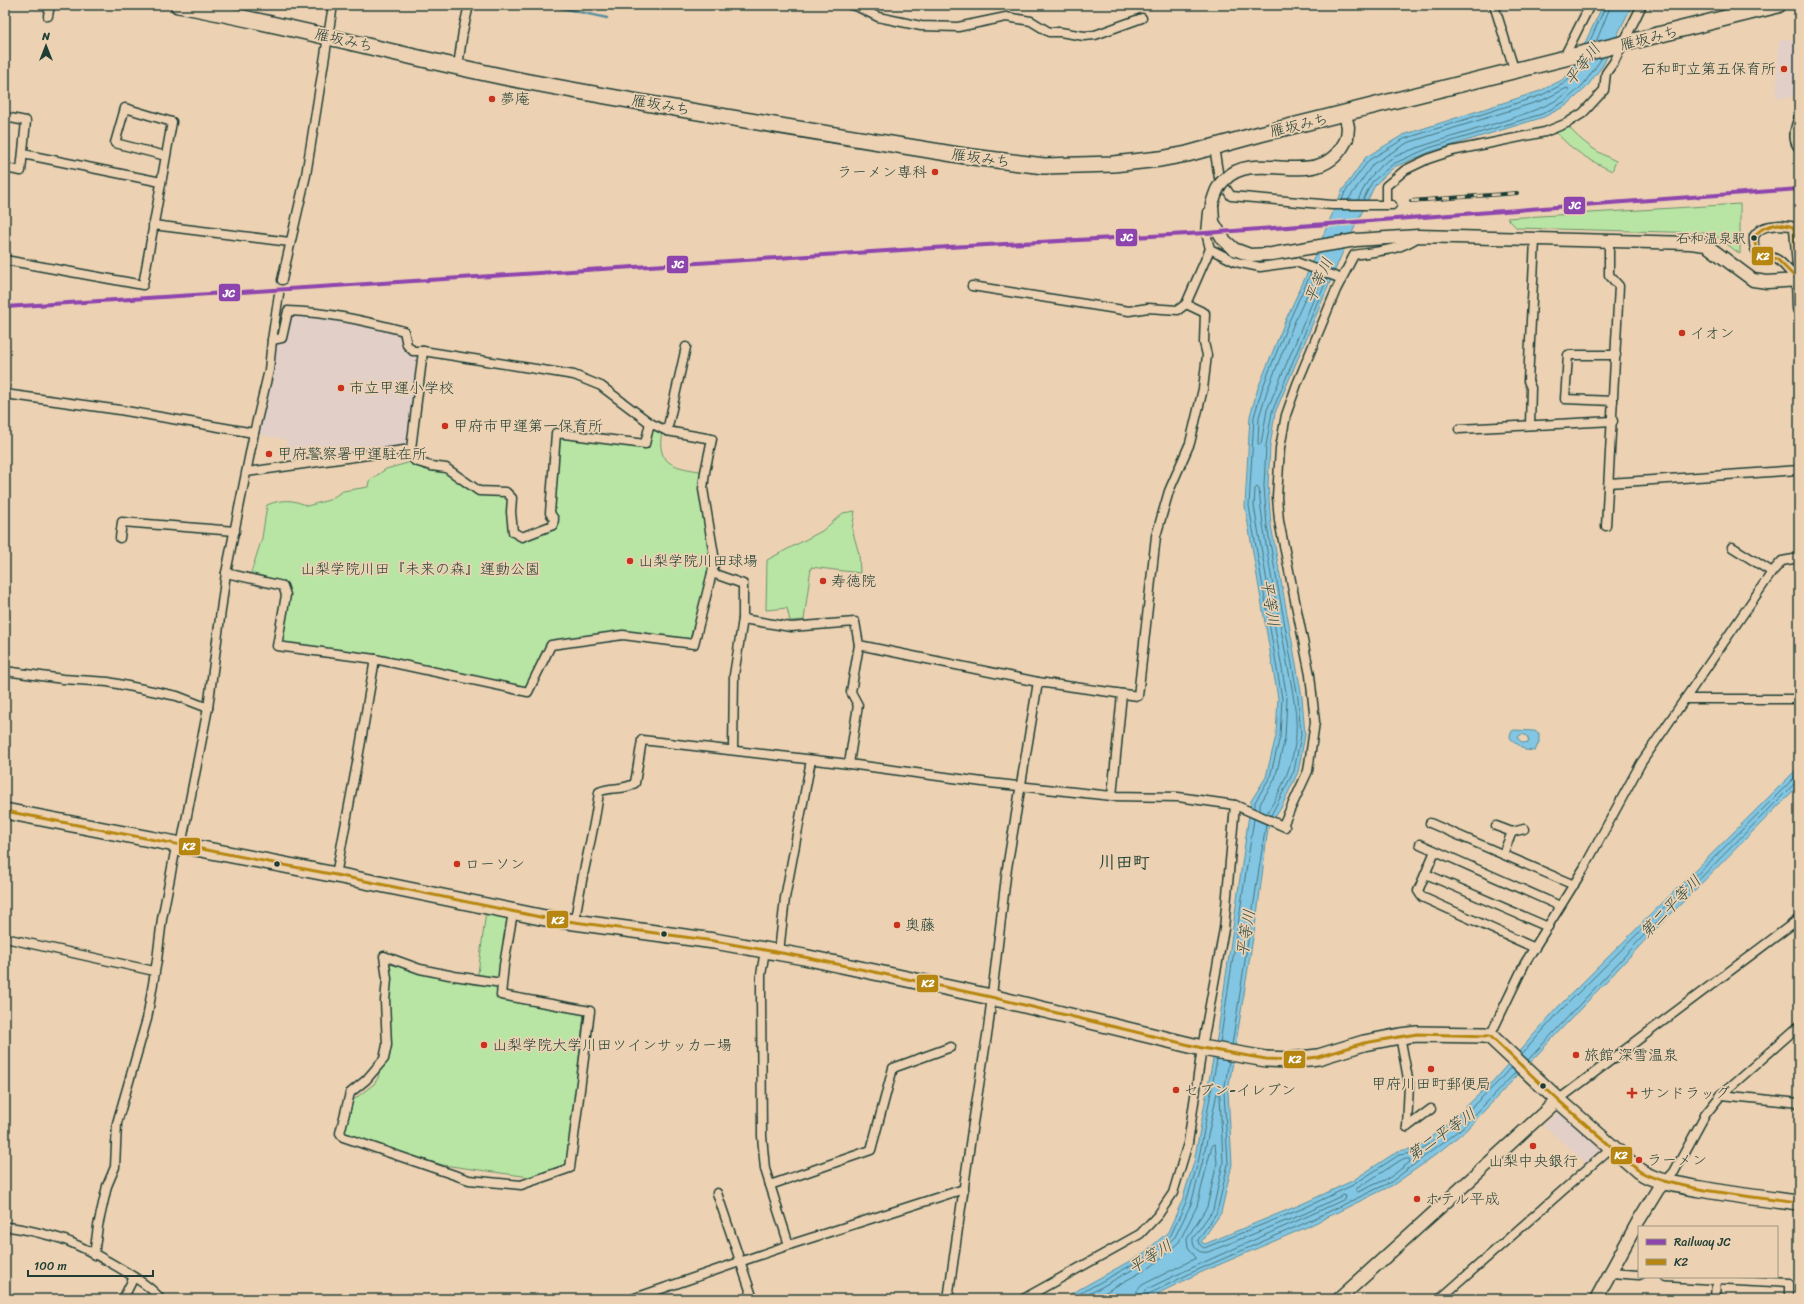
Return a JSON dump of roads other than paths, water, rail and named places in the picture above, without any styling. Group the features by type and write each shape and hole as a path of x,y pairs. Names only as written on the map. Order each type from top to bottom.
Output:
{"highway":[{"name":"雁坂みち","path":"178,5 194,6 458,66 590,92 1014,163 1050,166 1113,164 1160,159 1515,72 1778,5"},
{"path":"5,811 336,875 513,912 772,951 990,997 1204,1048 1266,1059 1291,1060 1318,1057 1364,1043 1400,1036 1464,1034 1490,1036 1558,1100 1639,1171 1651,1178 1664,1183 1722,1193 1799,1203"}],"street":[{"path":"48,16 50,5"},
{"path":"282,280 306,175 333,5"},
{"path":"458,66 463,31 469,5"},
{"path":"850,5 858,7 878,17 921,26 958,28 1006,17 1031,21 1049,32 1060,32 1084,36 1095,35 1142,18"},
{"path":"1494,5 1515,72"},
{"path":"1565,59 1590,5"},
{"path":"1214,147 1219,178 1231,196 1332,205 1385,204 1386,186 1398,174 1413,165 1452,151 1545,132 1567,123 1583,113 1604,90 1606,73 1618,46 1642,5"},
{"path":"5,260 143,285 153,225 166,156 172,122 125,108 115,143 166,156"},
{"path":"1345,114 1348,127 1347,138 1336,156 1322,164 1306,168 1249,168 1224,179 1217,190 1212,204 1212,216 1213,222 1223,239 1234,249 1250,255 1272,254 1356,240 1418,236 1462,236 1535,240 1700,244 1706,245 1754,280 1767,282 1798,280"},
{"path":"5,117 26,121 21,170 5,168"},
{"path":"1799,117 1794,138 1795,143 1799,148"},
{"path":"23,154 161,182"},
{"path":"972,286 1129,311 1148,308 1178,310 1186,304 1210,249 1206,228 1213,190 1219,178"},
{"path":"1798,280 1780,261 1763,256 1757,252 1754,246 1754,236 1761,228 1789,225 1799,221"},
{"path":"153,225 290,242"},
{"path":"1789,225 1794,228 1799,309"},
{"path":"1795,237 1799,227"},
{"path":"575,922 578,899 596,818 599,792 608,788 630,787 635,783 642,740 1020,786 1112,796 1178,798 1235,805 1283,825 1308,771 1315,722 1310,675 1279,521 1277,490 1280,448 1286,415 1297,384 1336,290 1339,278 1354,255 1398,248 1408,244 1418,236"},
{"path":"1530,425 1531,388 1528,381 1535,240"},
{"path":"1606,526 1613,421 1619,286 1609,275 1609,242"},
{"path":"1210,249 1236,262 1260,267 1296,262 1339,278"},
{"path":"94,1255 98,1226 107,1186 115,1167 117,1123 147,1019 162,919 175,852 181,846 208,708 226,573 254,433 269,370 279,294"},
{"path":"859,645 1038,682 1138,696 1156,536 1169,490 1190,443 1203,390 1207,355 1204,343 1205,313 1186,304"},
{"path":"226,573 283,586 286,595 277,646 375,659 528,692 551,645 623,635 694,644 715,561 703,489 712,439 667,431 650,423 601,386 574,375 423,351 413,351 407,345 404,331 363,321 314,312 288,311 282,338 272,340"},
{"path":"667,431 686,347"},
{"path":"423,351 411,449 415,461 430,466 446,468 479,492 506,492 512,498 511,512 513,532 522,537 553,525 554,520 550,513 556,433 645,444 650,423"},
{"path":"1614,401 1565,400 1568,355 1616,355"},
{"path":"5,394 114,409 254,433"},
{"path":"1459,429 1613,421"},
{"path":"247,472 411,449"},
{"path":"1609,483 1799,470"},
{"path":"120,538 122,522 235,531"},
{"path":"1732,546 1772,572"},
{"path":"1490,1036 1525,963 1574,885 1641,763 1772,572 1782,561 1799,558"},
{"path":"712,573 743,584 743,619 734,675 733,750"},
{"path":"743,619 792,627 855,622 859,645 851,692 858,705 849,764"},
{"path":"336,875 375,659"},
{"path":"5,671 64,679 108,682 177,696 208,708"},
{"path":"948,1299 988,1029 990,997 1007,868 1038,682"},
{"path":"1112,796 1122,694"},
{"path":"1685,699 1799,699"},
{"path":"789,1245 765,1169 762,1136 761,975 772,951 785,898 811,760"},
{"path":"1023,1299 1140,1234 1158,1215 1173,1193 1188,1143 1224,929 1235,805"},
{"path":"1430,823 1574,885"},
{"path":"1496,826 1512,832 1524,829"},
{"path":"1503,854 1512,832"},
{"path":"1420,844 1560,906"},
{"path":"1435,851 1418,891 1422,897 1535,948"},
{"path":"1426,874 1548,927"},
{"path":"502,982 454,976 420,969 384,956 387,980 385,1001 387,1045 384,1059 366,1080 350,1093 340,1133 343,1137 469,1180 521,1185 570,1168 590,1012 501,995 513,912"},
{"path":"1339,1299 1558,1100 1799,919"},
{"path":"5,938 154,971"},
{"path":"1596,1299 1639,1220 1658,1189 1674,1172 1705,1115 1721,1094 1799,1026"},
{"path":"1400,1036 1409,1084 1408,1127 1431,1109"},
{"path":"770,1185 871,1150 894,1068 951,1047"},
{"path":"1721,1094 1799,1102"},
{"path":"1440,1299 1612,1147"},
{"path":"632,1299 789,1245 964,1189"},
{"path":"717,1193 753,1299"},
{"path":"5,1227 62,1239 134,1277 156,1292 160,1299"},
{"path":"1611,1273 1638,1275"},
{"path":"123,1299 134,1277"},
{"path":"1678,1278 1788,1284 1788,1299"},
{"path":"1716,1299 1717,1281"}],"water":[{"path":"1603,5 1632,5 1603,65 1586,88 1567,105 1544,117 1430,152 1394,167 1375,185 1341,256 1275,413 1270,446 1268,486 1271,525 1302,697 1305,735 1298,772 1281,808 1268,828 1258,907 1228,1092 1232,1164 1221,1213 1201,1242 1205,1244 1302,1204 1352,1181 1398,1151 1417,1148 1452,1120 1493,1081 1558,1007 1799,767 1799,785 1650,935 1466,1130 1429,1160 1393,1185 1307,1227 1195,1275 1147,1299 1062,1299 1144,1253 1168,1232 1182,1201 1194,1162 1218,1032 1251,801 1266,777 1276,736 1278,698 1245,506 1250,416 1258,388 1286,319 1342,191 1366,157 1403,135 1540,91 1562,80 1572,70"},
{"path":"1514,730 1534,731 1539,733 1539,742 1535,751 1525,750 1511,739 1511,732","holes":["1522,734 1527,736 1529,742 1523,743 1518,739"]}],"waterway":[{"path":"548,5 607,18"}],"tunnel":[{"path":"279,294 282,280"}],"railway":[{"path":"1411,201 1517,193"}],"rail line":[{"name":"JC","path":"5,307 949,247 1206,233 1799,189"}],"place":[{"name":"石和町立第五保育所","path":"1784,69"},
{"name":"夢庵","path":"492,99"},
{"name":"ラーメン専科","path":"935,172"},
{"name":"石和温泉駅","path":"1754,238"},
{"name":"イオン","path":"1682,333"},
{"name":"市立甲運小学校","path":"341,388"},
{"name":"甲府市甲運第一保育所","path":"445,426"},
{"name":"甲府警察署甲運駐在所","path":"269,454"},
{"name":"山梨学院川田球場","path":"630,561"},
{"name":"寿徳院","path":"823,581"},
{"name":"ローソン","path":"457,864"},
{"name":"奥藤","path":"897,925"},
{"name":"山梨学院大学川田ツインサッカー場","path":"484,1045"},
{"name":"旅館 深雪温泉","path":"1576,1055"},
{"name":"甲府川田町郵便局","path":"1431,1069"},
{"name":"セブン-イレブン","path":"1176,1090"},
{"name":"サンドラッグ","path":"1632,1093"},
{"name":"山梨中央銀行","path":"1533,1146"},
{"name":"ラーメン","path":"1639,1160"},
{"name":"ホテル平成","path":"1417,1199"}],"district":[{"name":"川田町","path":"1124,862"}],"water label":[{"name":"平等川","path":"1582,64"},
{"name":"平等川","path":"1318,280"},
{"name":"平等川","path":"1271,603"},
{"name":"第二平等川","path":"1670,906"},
{"name":"平等川","path":"1245,933"},
{"name":"第二平等川","path":"1441,1134"},
{"name":"平等川","path":"1150,1256"}],"park label":[{"name":"山梨学院川田『未来の森』運動公園","path":"420,569"}]}
